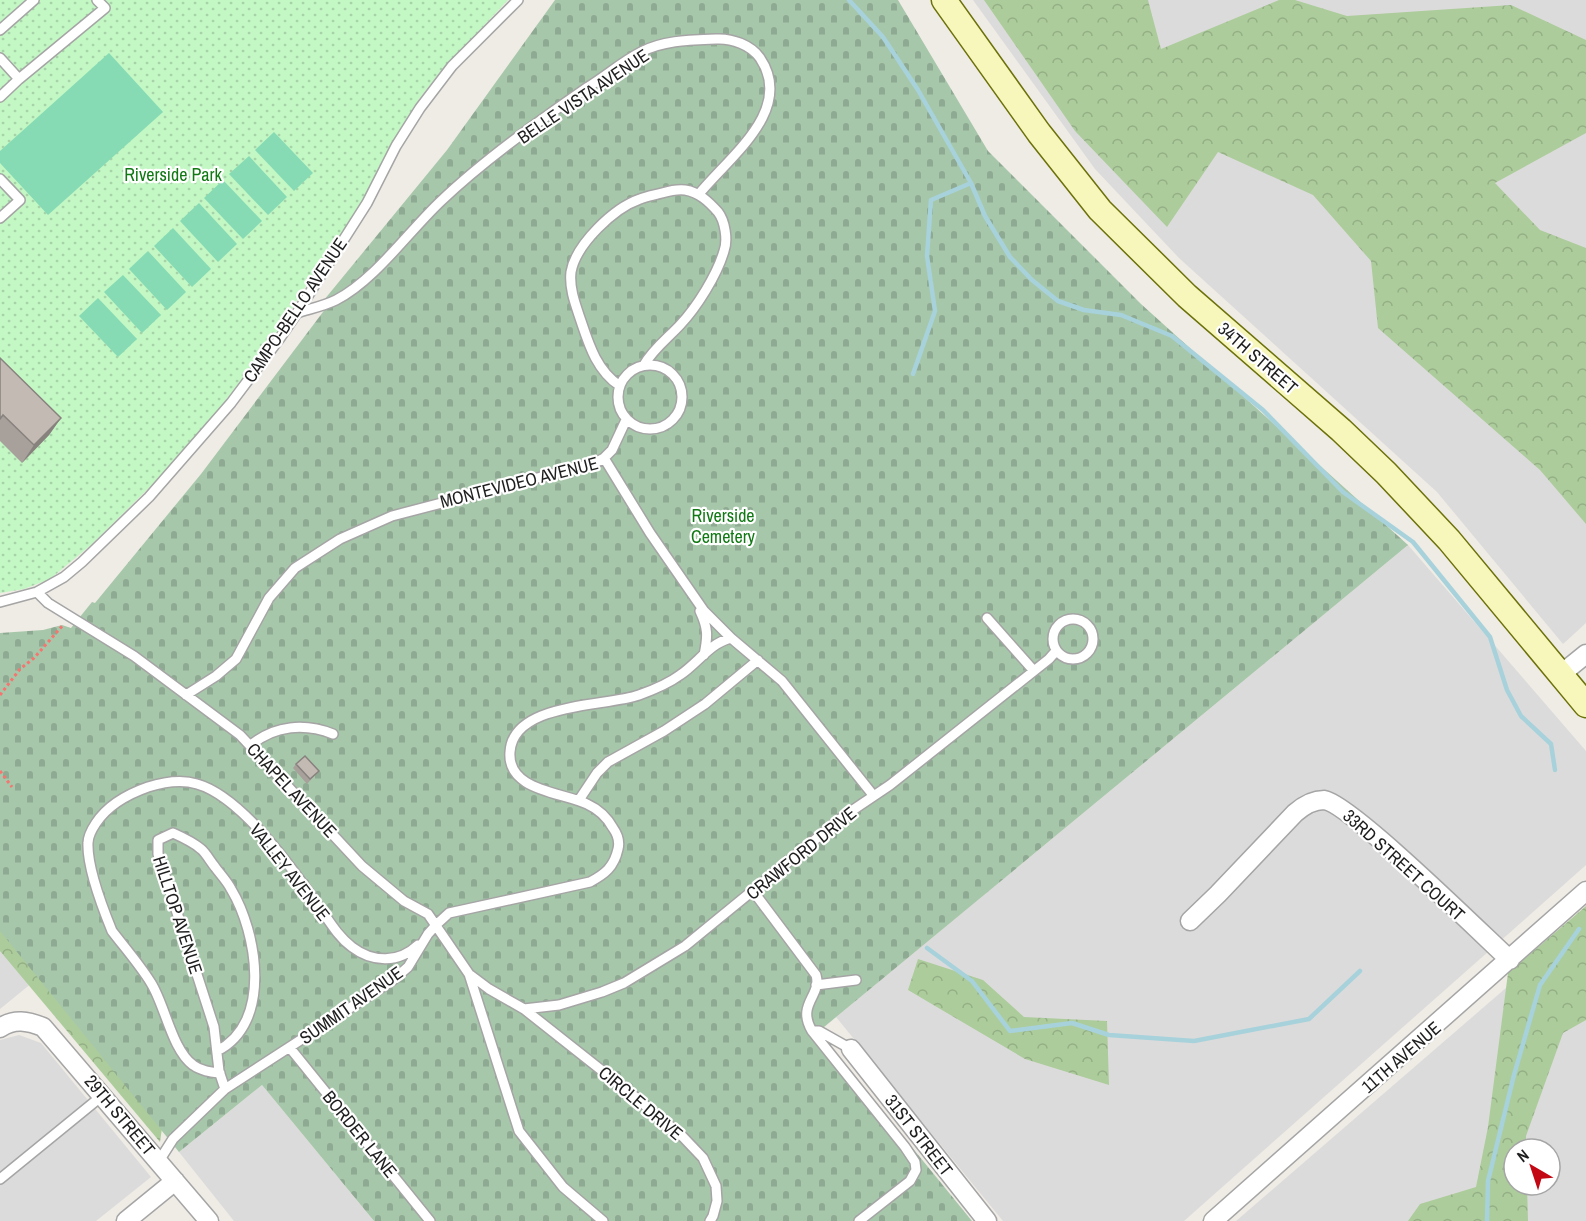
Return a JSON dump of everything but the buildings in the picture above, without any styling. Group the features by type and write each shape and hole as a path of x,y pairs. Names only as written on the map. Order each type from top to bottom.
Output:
{"street":[{"name":"34TH STREET","path":"944,0 1039,134 1100,210 1186,296 1341,430 1386,473 1449,540 1586,705"},
{"path":"1560,675 1586,654"},
{"name":"33RD STREET COURT","path":"1190,921 1295,813 1304,806 1325,800 1366,827 1510,960"},
{"name":"11TH AVENUE","path":"1213,1221 1586,891"},
{"name":"29TH STREET","path":"0,1028 5,1024 23,1021 43,1027 209,1221"},
{"name":"31ST STREET","path":"851,1049 987,1221"},
{"path":"126,1221 176,1181"}],"lane":[{"path":"0,30 33,0"},
{"path":"0,97 105,8 97,0"},
{"name":"CAMPO-BELLO AVENUE","path":"0,602 37,592 64,577 82,562 149,497 231,403 297,313 367,203 396,146 420,108 452,66 518,0"},
{"name":"BELLE VISTA AVENUE","path":"297,313 335,300 363,281 442,200 500,152 642,51 680,40 727,38 754,50 767,70 771,94 764,116 746,143 699,194"},
{"path":"0,58 19,79"},
{"path":"0,178 20,200 0,218"},
{"path":"620,386 602,369 590,346 572,292 571,274 574,259 605,221 631,203 683,189 699,194 720,215 724,226 725,249 716,273 696,303 682,322 649,356 644,365"},
{"path":"644,365 661,367 675,376 680,386 682,399 678,412 671,422 660,428 649,430 634,426 626,420 617,403 617,393 622,380 632,370 644,365"},
{"path":"604,458 612,450 626,420"},
{"name":"MONTEVIDEO AVENUE","path":"186,695 216,676 236,659 269,598 295,568 340,539 392,516 595,463 604,458 695,600 731,638 758,660 794,695 873,795"},
{"name":"CHAPEL AVENUE","path":"37,592 48,603 134,656 251,745 362,866 386,888 428,914 469,974 489,989 524,1009"},
{"path":"695,600 707,625 704,656"},
{"path":"987,618 1034,670"},
{"path":"1067,620 1080,620 1087,624 1093,639 1086,655 1077,660 1068,660 1056,651 1052,640 1054,629 1060,623 1067,620"},
{"name":"SUMMIT AVENUE","path":"159,1161 173,1139 225,1089 393,980 408,967 428,934 449,913 590,882 609,870 620,843 617,834 603,814 579,800 538,788 524,781 514,772 510,763 510,751 518,731 528,723 551,712 638,696 668,683 704,656 718,642 731,638"},
{"name":"CRAWFORD DRIVE","path":"524,1009 559,1005 624,983 684,946 844,816 890,785 1056,651"},
{"path":"579,800 597,773 608,762 664,731 705,704 758,660"},
{"path":"251,745 259,738 275,731 297,726 319,729 333,734"},
{"name":"VALLEY AVENUE","path":"220,1073 204,1071 187,1060 169,1026 160,1000 150,981 112,931 108,921 91,864 89,835 96,822 128,795 162,782 183,781 198,784 224,798 257,828 297,877 329,922 352,947 374,958 385,960 396,958 416,947 428,934"},
{"name":"HILLTOP AVENUE","path":"217,1051 231,1040 248,1013 253,995 255,969 252,939 231,888 202,850 173,833 158,840 158,854 214,1027 217,1051 220,1073 225,1089"},
{"path":"753,891 816,975 816,985 807,1009 808,1024 812,1031 915,1162 916,1170 910,1181 860,1221"},
{"path":"469,974 519,1131 563,1187 603,1221"},
{"path":"816,985 856,980"},
{"name":"CIRCLE DRIVE","path":"524,1009 684,1137 703,1158 716,1186 717,1201 710,1221"},
{"path":"812,1031 819,1031 851,1049"},
{"name":"BORDER LANE","path":"290,1048 430,1221"},
{"path":"0,1179 102,1095"}],"path":[{"path":"0,695 20,669 34,658 70,616"},
{"path":"0,771 12,787"}],"shaded area":[{"path":"973,0 1586,0 1586,623 1563,644 1437,492 1179,258 1095,169"},
{"path":"1408,545 1586,751 1586,865 1184,1221 1003,1221 836,1017"},
{"path":"1586,915 1586,1221 1236,1221 1521,975"},
{"path":"0,931 38,978 0,1009"},
{"path":"19,1035 41,1043 151,1177 96,1221 0,1221 0,1040"},
{"path":"262,1085 374,1221 234,1221 179,1152"}],"green space":[{"name":"Riverside Park","path":"0,0 508,0 440,72 419,99 391,144 358,210 318,266 277,333 219,409 172,465 91,545 50,579 24,589 0,593"},
{"name":"Riverside Cemetery","path":"555,0 898,0 988,151 1141,304 1408,545 818,1032 972,1221 374,1221 262,1085 179,1152 0,931 0,633 43,630 62,625 71,628 92,602 95,603 201,474 326,308 324,300 447,150"},
{"path":"984,0 1148,0 1161,49 1279,0 1295,0 1347,16 1511,5 1586,40 1586,133 1495,183 1540,230 1586,248 1586,524 1540,470 1378,328 1371,261 1313,195 1218,152 1167,227 1075,131"},
{"path":"109,53 163,112 48,215 0,163 0,151"},
{"path":"274,132 313,173 294,191 255,150"},
{"path":"249,156 287,197 268,215 229,174"},
{"path":"223,180 262,221 243,239 204,198"},
{"path":"199,203 237,244 218,262 180,221"},
{"path":"173,228 211,269 192,287 154,246"},
{"path":"148,251 186,292 167,310 129,269"},
{"path":"123,275 161,315 142,333 104,292"},
{"path":"98,298 137,339 118,357 79,316"},
{"path":"0,897 164,1114 160,1142 0,951"},
{"path":"1586,906 1586,1020 1563,1033 1526,1137 1502,1137 1502,1197 1527,1197 1528,1221 1408,1221 1420,1204 1476,1187 1488,1127 1508,973"},
{"path":"918,959 983,980 1024,1017 1107,1021 1109,1085 1025,1059 908,990"}],"waterway":[{"path":"849,0 883,37 918,90 971,183 985,216 1010,257 1032,280 1058,301 1084,310 1121,315 1172,336 1263,410 1343,492 1413,542 1490,637 1507,690 1521,716 1551,744 1555,770"},
{"path":"913,374 935,311 927,256 931,200 971,183"},
{"path":"1487,1221 1488,1181 1514,1075 1540,985 1579,929"},
{"path":"927,948 972,981 1010,1031 1072,1023 1109,1035 1194,1041 1309,1019 1360,971"}]}
